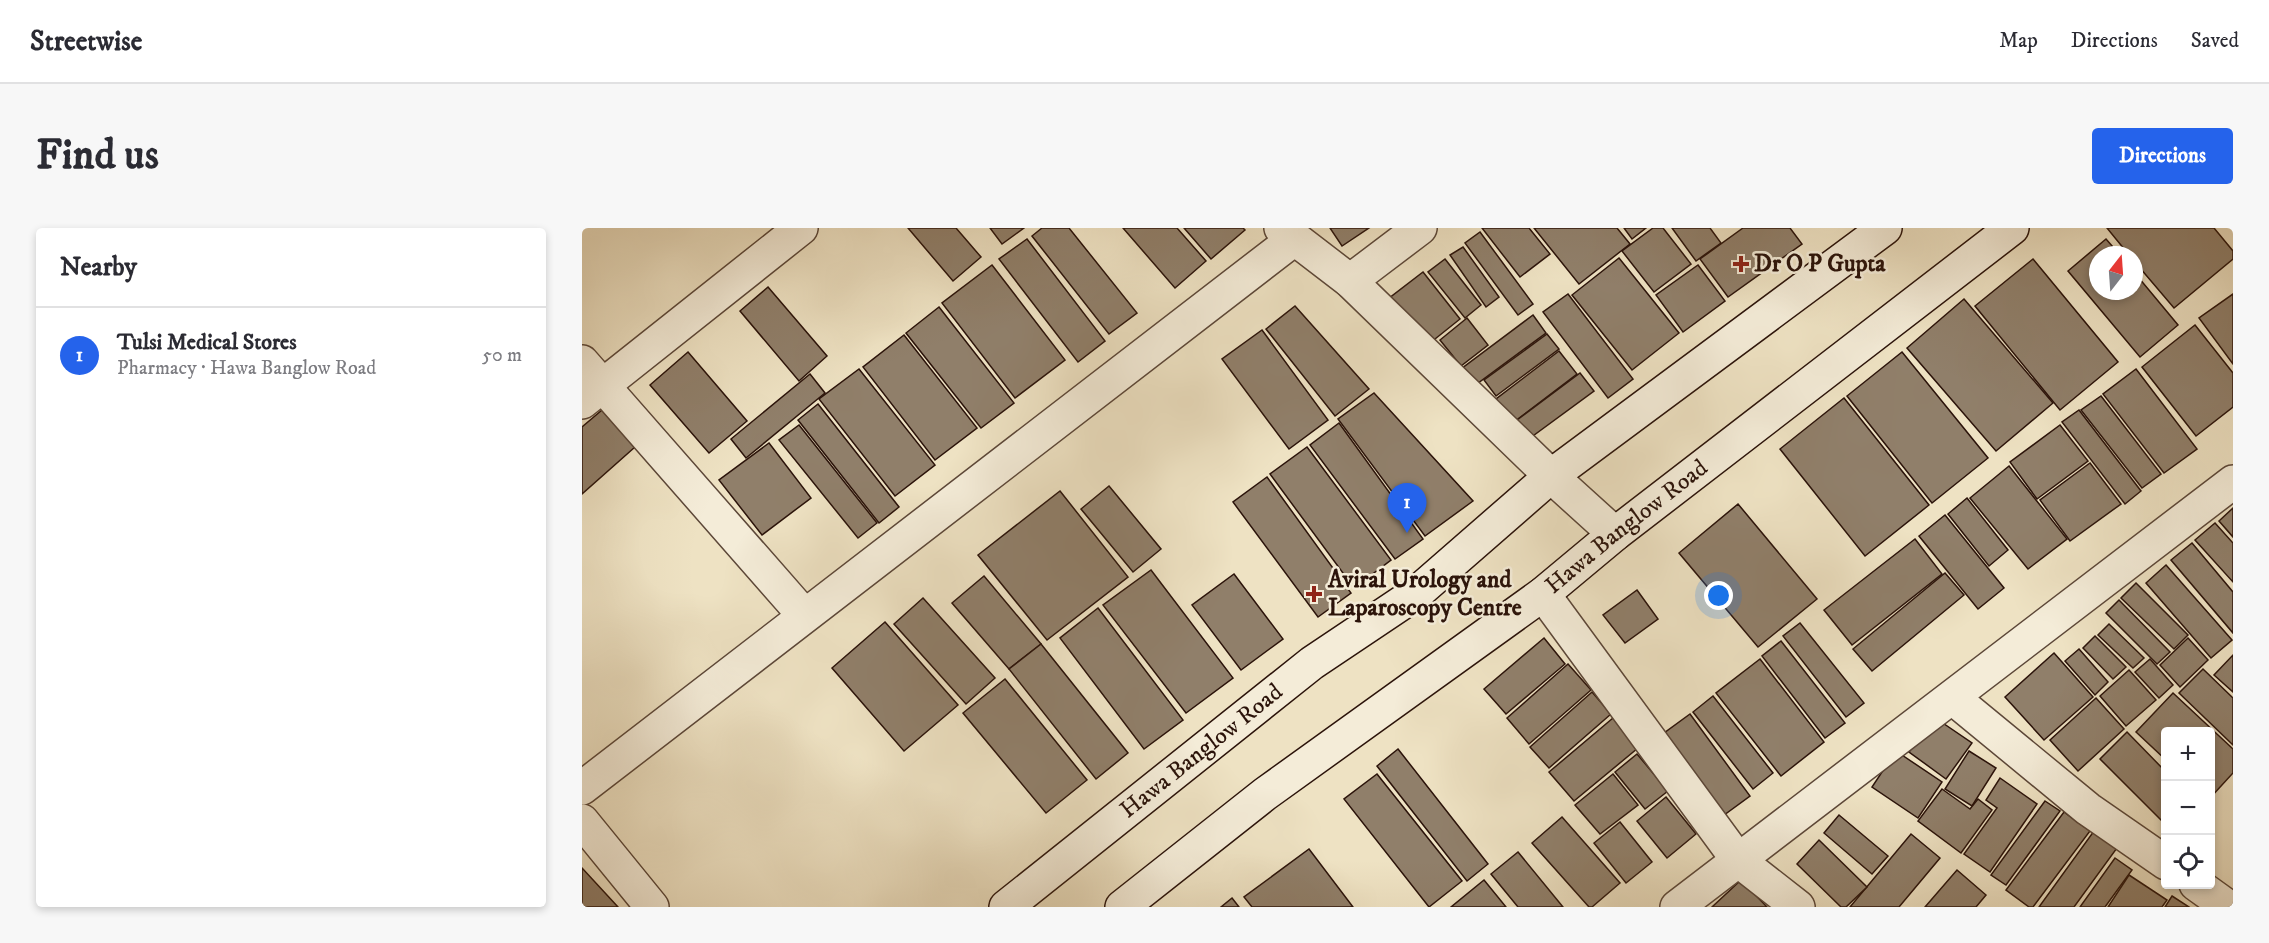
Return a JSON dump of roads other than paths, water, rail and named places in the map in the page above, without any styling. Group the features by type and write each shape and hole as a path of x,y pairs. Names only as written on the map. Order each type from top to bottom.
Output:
{"street":[{"path":"801,228 589,383 804,615"},
{"path":"1350,281 1420,228"},
{"name":"Hawa Banglow Road","path":"1006,907 1312,663 1418,592 1551,476 1885,228"},
{"name":"Hawa Banglow Road","path":"1122,907 1265,794 1542,594 1615,534 2012,228"},
{"path":"582,788 1287,233 1350,281 1551,476 1615,534"},
{"path":"1677,907 2233,482"},
{"path":"1542,594 1738,860 1798,907"},
{"path":"1953,698 2088,809 2161,860"},
{"path":"582,821 652,907"},
{"path":"2202,889 2228,907"}],"place":[{"name":"Dr O P Gupta","path":"1741,264"},
{"name":"Tulsi Medical Stores","path":"1407,533"},
{"name":"Aviral Urology and Laparoscopy Centre","path":"1314,594"}]}
